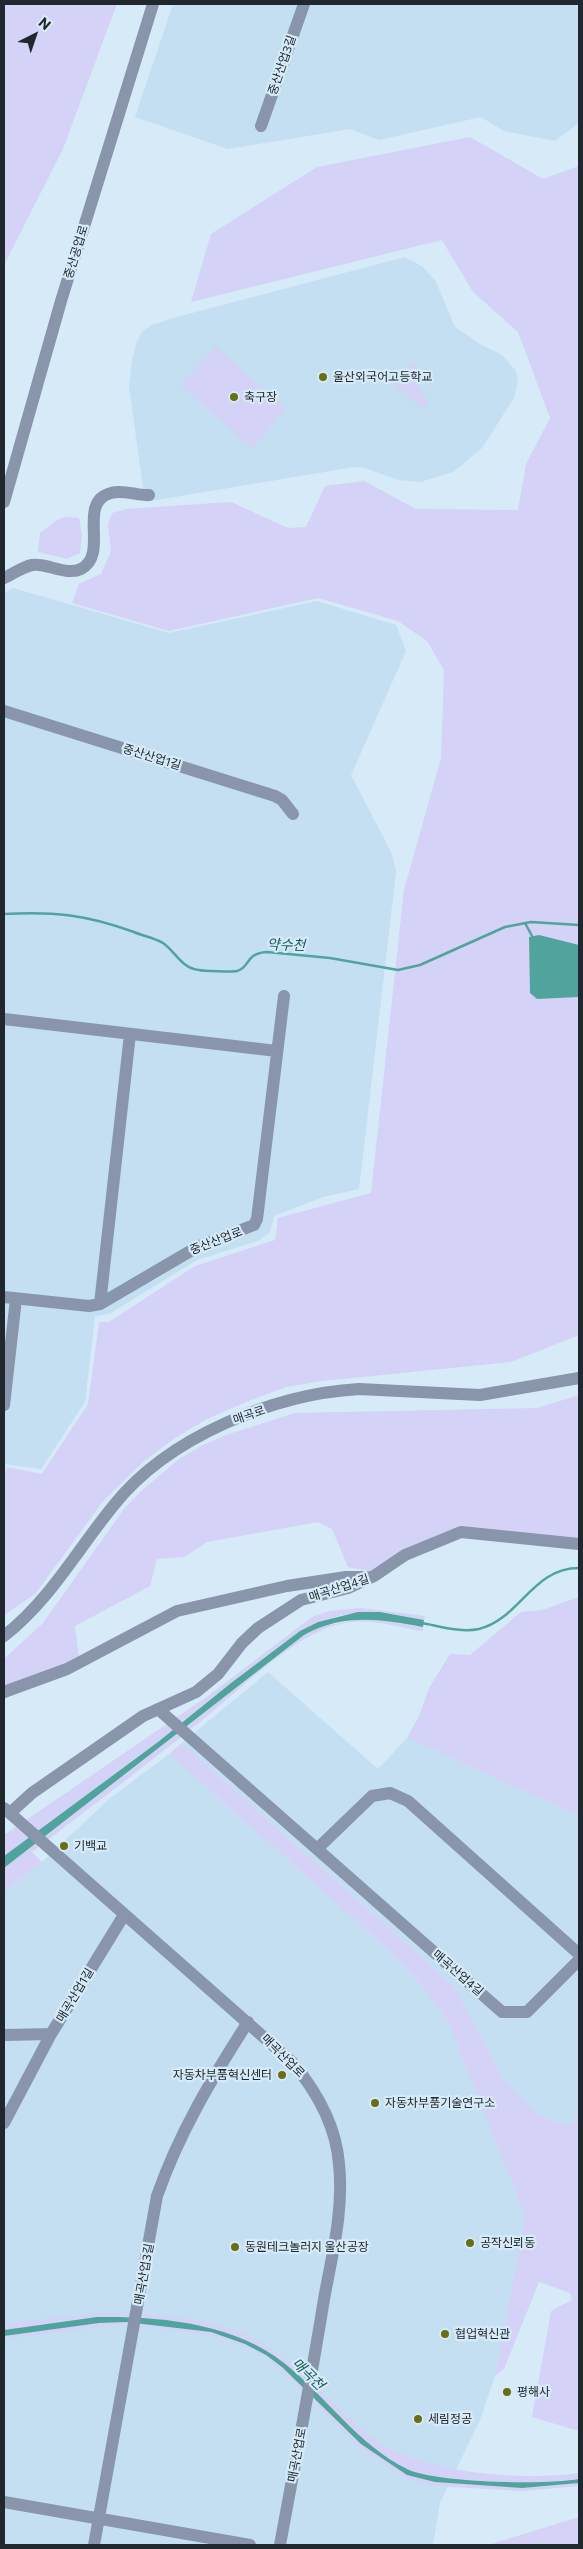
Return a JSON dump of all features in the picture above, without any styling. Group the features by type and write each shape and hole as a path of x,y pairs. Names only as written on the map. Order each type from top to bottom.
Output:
{"street":[{"name":"중산공업로","path":"4,502 61,302 153,4"},
{"name":"중산산업3길","path":"261,126 304,4"},
{"path":"4,578 24,567 34,565 70,571 82,568 89,561 93,552 94,514 102,498 114,492 149,495"},
{"name":"중산산업1길","path":"4,711 275,796 282,800 294,814"},
{"name":"중산산업로","path":"4,1405 10,1298 88,1306 100,1304 192,1250 254,1225 257,1219 284,996"},
{"path":"4,1019 277,1051"},
{"path":"100,1304 130,1034"},
{"name":"매곡로","path":"4,1636 51,1591 124,1494 174,1452 230,1422 295,1400 342,1390 359,1389 480,1396 579,1378"},
{"name":"매곡산업4길","path":"11,1814 32,1793 143,1716 162,1712 196,1692 218,1674 242,1642 258,1628 301,1600 348,1588 374,1576 405,1555 461,1532 579,1544"},
{"path":"4,1692 67,1669 177,1611 287,1586 346,1577 374,1576"},
{"name":"매곡산업4길","path":"162,1712 502,2012 527,2012 579,1960"},
{"path":"318,1849 372,1796 390,1793 408,1801 579,1954"},
{"name":"매곡산업로","path":"11,1814 293,2063 309,2083 325,2110 334,2138 339,2163 340,2207 310,2386 280,2545"},
{"name":"매곡산업1길","path":"4,2035 51,2034 124,1915"},
{"name":"매곡산업3길","path":"94,2545 158,2196 168,2166 204,2094 248,2022"},
{"path":"4,2123 51,2034"},
{"path":"4,2502 250,2545"}],"shaded area":[{"path":"4,4 117,4 63,149 4,265"},
{"path":"173,4 579,4 579,123 555,141 504,131 481,117 379,140 350,129 228,149 135,117"},
{"path":"470,137 543,179 579,166 579,1335 511,1362 322,1381 286,1387 207,1419 175,1438 143,1462 104,1500 35,1594 4,1615 4,1478 7,1467 42,1474 88,1404 99,1322 109,1322 195,1266 275,1240 278,1218 371,1193 404,890 441,758 444,670 427,641 398,621 318,598 169,631 72,603 79,584 101,574 111,551 108,524 112,513 126,509 231,502 288,528 306,527 325,486 364,481 416,509 518,510 526,464 550,418 518,332 473,292 442,240 191,302 211,234 317,167"},
{"name":"울산외국어고등학교","path":"405,257 423,267 436,282 455,327 480,344 502,355 516,371 518,381 514,398 482,448 453,472 420,482 398,480 365,468 355,467 145,502 129,386 132,360 137,341 142,332 152,325 173,318"},
{"name":"축구장","path":"216,347 286,409 252,448 181,385"},
{"path":"413,364 417,368 418,386 428,402 422,409 394,383"},
{"path":"66,517 79,518 82,535 80,553 67,559 38,552 40,533 57,520"},
{"path":"13,588 169,633 317,601 396,625 406,651 351,775 392,854 396,872 359,1189 323,1197 274,1216 270,1232 260,1240 197,1260 109,1314 95,1316 85,1402 41,1469 5,1464 4,1466 4,593"},
{"path":"539,935 579,945 579,997 537,999 530,993 529,937"},
{"path":"579,1395 579,1541 469,1529 373,1572 348,1567 332,1529 318,1522 207,1542 184,1557 157,1559 150,1586 75,1626 79,1659 4,1689 4,1659 43,1623 124,1509 140,1492 179,1459 201,1446 226,1435 295,1413 537,1408"},
{"path":"579,1597 579,1816 407,1738 419,1716 429,1688 450,1654 470,1655 521,1612 542,1610"},
{"path":"362,1608 425,1616 424,1620 380,1612 342,1615 318,1622 300,1631 231,1683 158,1742 4,1856 4,1835 208,1696 312,1617 329,1611"},
{"path":"358,1612 380,1612 424,1620 423,1627 377,1620 362,1620 333,1623 304,1635 4,1868 4,1856 158,1742 231,1683 300,1631 318,1622"},
{"path":"360,1619 375,1619 423,1627 422,1631 379,1623 347,1622 319,1631 302,1641 268,1665 185,1734 32,1852 42,1862 4,1892 4,1868 304,1635 319,1627"},
{"path":"268,1672 378,1769 407,1738 579,1816 579,2116 567,2126 538,2114 503,2079 454,1986 182,1743"},
{"path":"182,1743 454,1986 503,2079 538,2114 567,2126 579,2117 579,2431 532,2417 551,2311 572,2300 570,2293 539,2282 504,2369 495,2376 525,2216 448,2022 423,1987 391,1952 169,1754"},
{"path":"169,1754 391,1952 423,1987 448,2022 525,2216 495,2376 480,2420 440,2503 433,2545 4,2545 4,1892 42,1862 109,1799"},
{"path":"96,2313 154,2315 192,2319 248,2336 282,2357 371,2437 392,2449 416,2459 443,2467 471,2472 528,2476 579,2473 579,2479 543,2482 492,2482 421,2474 407,2469 385,2456 365,2440 336,2415 289,2369 269,2353 245,2340 192,2324 153,2318 115,2316 50,2322 4,2330 4,2324"},
{"path":"97,2317 146,2318 195,2325 243,2339 264,2349 300,2376 373,2447 389,2459 421,2474 492,2482 543,2482 579,2479 579,2483 522,2488 435,2482 407,2475 361,2444 282,2367 266,2355 245,2344 211,2332 126,2322 99,2323 4,2336 4,2330"},
{"path":"126,2322 211,2332 245,2344 266,2355 282,2367 361,2444 407,2475 522,2488 579,2483 579,2486 522,2491 435,2486 406,2478 359,2447 280,2368 265,2357 243,2346 211,2335 125,2324 4,2339 4,2336 99,2323"},
{"path":"579,2517 579,2545 488,2545"}],"waterway":[{"name":"약수천","path":"4,914 55,914 85,918 117,926 160,941 183,963 193,969 224,971 237,971 244,967 255,955 267,952 330,958 398,970 420,965 505,927 531,922 579,925"},
{"path":"525,923 532,936"},
{"path":"422,1623 458,1630 479,1629 493,1624 505,1615 549,1576 563,1570 579,1568"}],"place":[{"name":"울산외국어고등학교","path":"323,377"},
{"name":"축구장","path":"234,397"},
{"name":"기백교","path":"64,1846"},
{"name":"자동차부품혁신센터","path":"282,2075"},
{"name":"자동차부품기술연구소","path":"375,2103"},
{"name":"공작신뢰동","path":"470,2243"},
{"name":"동원테크놀러지 울산공장","path":"235,2247"},
{"name":"협업혁신관","path":"445,2334"},
{"name":"평해사","path":"507,2392"},
{"name":"세림정공","path":"418,2419"}],"water label":[{"name":"매곡천","path":"308,2374"}]}
